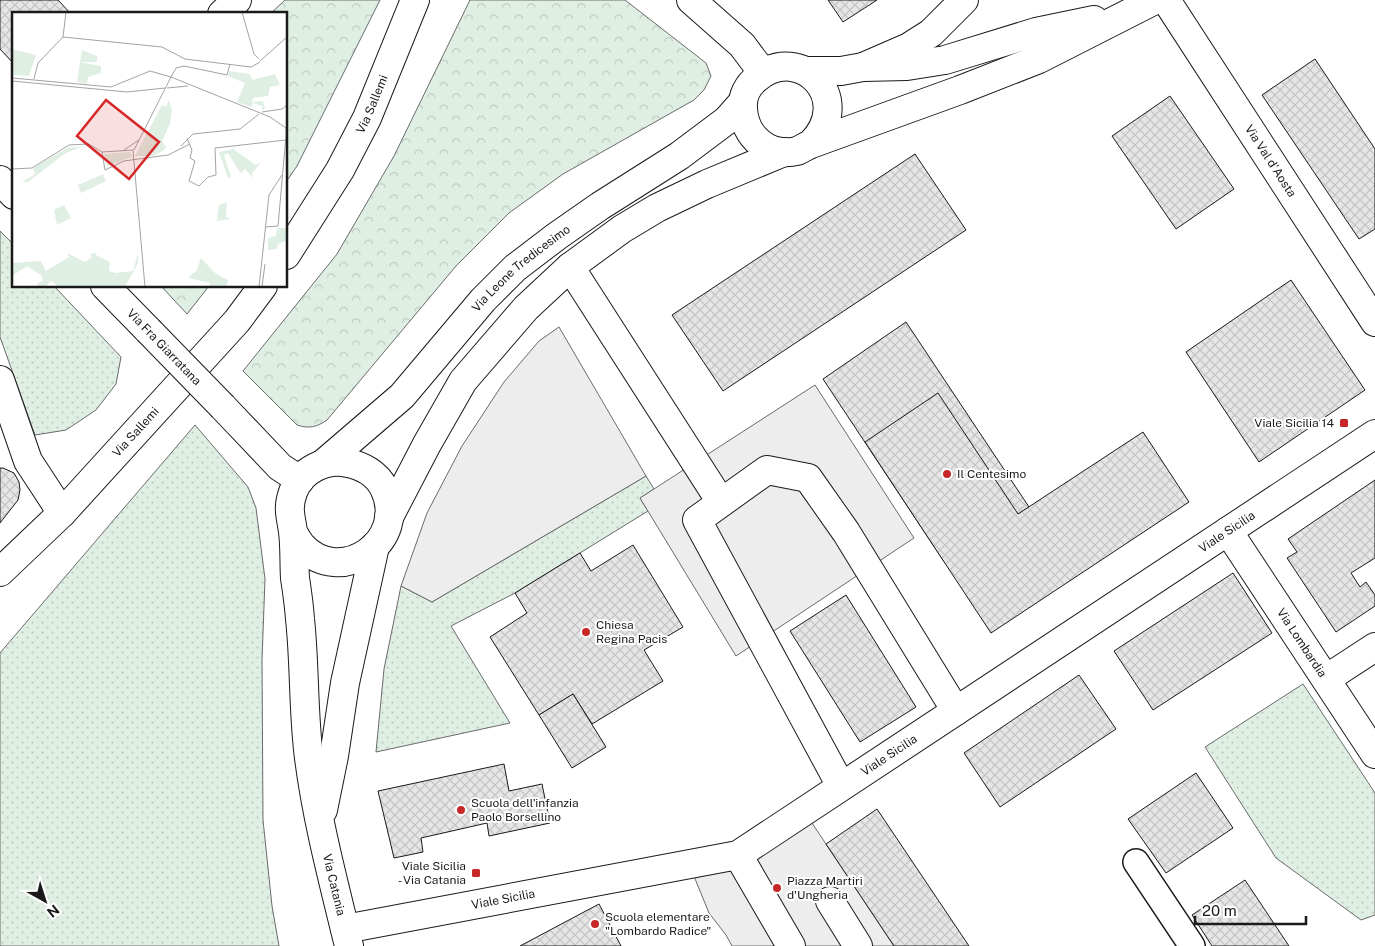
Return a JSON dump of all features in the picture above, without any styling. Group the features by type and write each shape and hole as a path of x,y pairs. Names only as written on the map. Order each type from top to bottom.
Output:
{"street":[{"path":"224,12 237,0"},
{"name":"Via Sallemi","path":"288,252 340,170 367,118 415,0"},
{"path":"691,0 742,45 764,72"},
{"path":"805,72 841,71 864,66 908,47 931,33 964,0"},
{"path":"389,518 389,501 383,486 372,473 357,464 341,461 324,464 309,471 293,490 290,501 289,517 293,532 301,545 314,555 330,561 346,561 362,556 375,546 385,533 389,518 427,444 463,381 526,308 570,267 622,229 657,208 707,184 784,152 798,150 1039,59 1155,0"},
{"name":"Via Val d'Aosta","path":"1166,0 1375,322"},
{"path":"864,66 907,66 945,60 1036,32 1125,14"},
{"path":"784,152 771,150 758,142 748,131 743,118 742,103 747,89 764,72 774,68 786,66 805,72 820,84 825,93 828,107 827,121 821,134 811,144"},
{"name":"Via Leone Tredicesimo","path":"324,464 402,396 435,354 483,300 515,268 600,206 679,156 727,120 742,103"},
{"path":"0,180 12,193"},
{"path":"570,267 721,502"},
{"name":"Via Fra Giarratana","path":"106,288 280,467 300,480"},
{"name":"Via Sallemi","path":"0,572 62,513 237,321 262,288"},
{"path":"0,380 28,461 62,513"},
{"name":"Viale Sicilia","path":"347,938 738,855 1375,434"},
{"path":"841,786 697,520 767,470 808,478 846,532 956,711"},
{"name":"Via Lombardia","path":"1228,531 1375,754"},
{"name":"Via Catania","path":"293,532 309,758 321,824 347,938"},
{"path":"321,824 345,683 375,546"},
{"path":"1326,679 1375,647"},
{"path":"738,855 791,946"},
{"path":"1136,862 1192,946"},
{"path":"830,901 858,946"}],"green space":[{"path":"285,0 380,0 297,166 288,179 288,12 272,12"},
{"path":"470,0 625,0 706,63 711,76 704,90 694,100 563,174 509,213 456,266 327,420 313,427 297,425 243,371 337,254 394,156"},
{"path":"0,231 12,243 12,288 56,288 121,357 116,384 96,410 66,430 35,435 0,337"},
{"path":"163,288 207,288 187,314"},
{"path":"195,425 248,487 256,508 265,579 262,660 263,820 272,906 279,946 0,946 0,653"},
{"path":"646,476 654,489 640,498 648,511 515,593 451,626 510,723 376,752 384,669 401,586 432,602"},
{"path":"1303,684 1375,793 1375,915 1361,920 1276,858 1205,747"}],"shaded area":[{"path":"559,327 646,476 432,602 401,586 427,513 462,446 504,382 539,341"},
{"path":"815,385 914,538 736,656 640,498"},
{"name":"Piazza Martiri d'Ungheria","path":"804,811 894,946 732,946 709,913 689,864"}],"building":[{"path":"0,0 58,0 69,12 12,12 12,62 0,49"},
{"path":"828,0 877,0 843,22"},
{"path":"1315,59 1375,149 1375,229 1359,239 1262,95"},
{"path":"1170,96 1234,189 1176,229 1112,136"},
{"path":"915,154 966,230 723,391 672,315"},
{"path":"1291,280 1365,390 1259,462 1186,352"},
{"name":"Il Centesimo","path":"906,322 1029,507 945,563 823,379"},
{"path":"938,393 1018,514 1143,432 1189,502 991,633 865,442"},
{"path":"0,468 14,473 19,482 20,490 18,500 0,523"},
{"path":"1375,480 1375,558 1351,573 1360,587 1366,582 1375,595 1375,606 1336,632 1287,558 1297,552 1288,539"},
{"name":"Chiesa Regina Pacis","path":"633,545 683,627 644,650 663,681 592,724 573,694 539,715 490,637 527,613 515,593 580,553 591,571"},
{"path":"1233,573 1272,633 1153,710 1114,651"},
{"path":"846,595 916,707 860,742 790,631"},
{"path":"1079,675 1116,729 1000,807 964,753"},
{"path":"573,694 606,747 572,768 539,715"},
{"path":"504,764 509,791 542,784 550,823 489,836 487,823 421,838 423,852 394,858 378,791"},
{"path":"1196,773 1233,828 1166,873 1128,819"},
{"path":"877,809 969,946 894,946 826,844"},
{"path":"1245,880 1289,946 1212,946 1192,915"},
{"path":"599,904 621,946 520,946"}],"place":[{"name":"Viale Sicilia 14","path":"1344,423"},
{"name":"Il Centesimo","path":"947,474"},
{"name":"Chiesa Regina Pacis","path":"586,632"},
{"name":"Scuola dell'infanzia Paolo Borsellino","path":"461,810"},
{"name":"Viale Sicilia - Via Catania","path":"476,873"},
{"name":"Piazza Martiri d'Ungheria","path":"777,888"},
{"name":"Scuola elementare \"Lombardo Radice\"","path":"595,924"}]}
